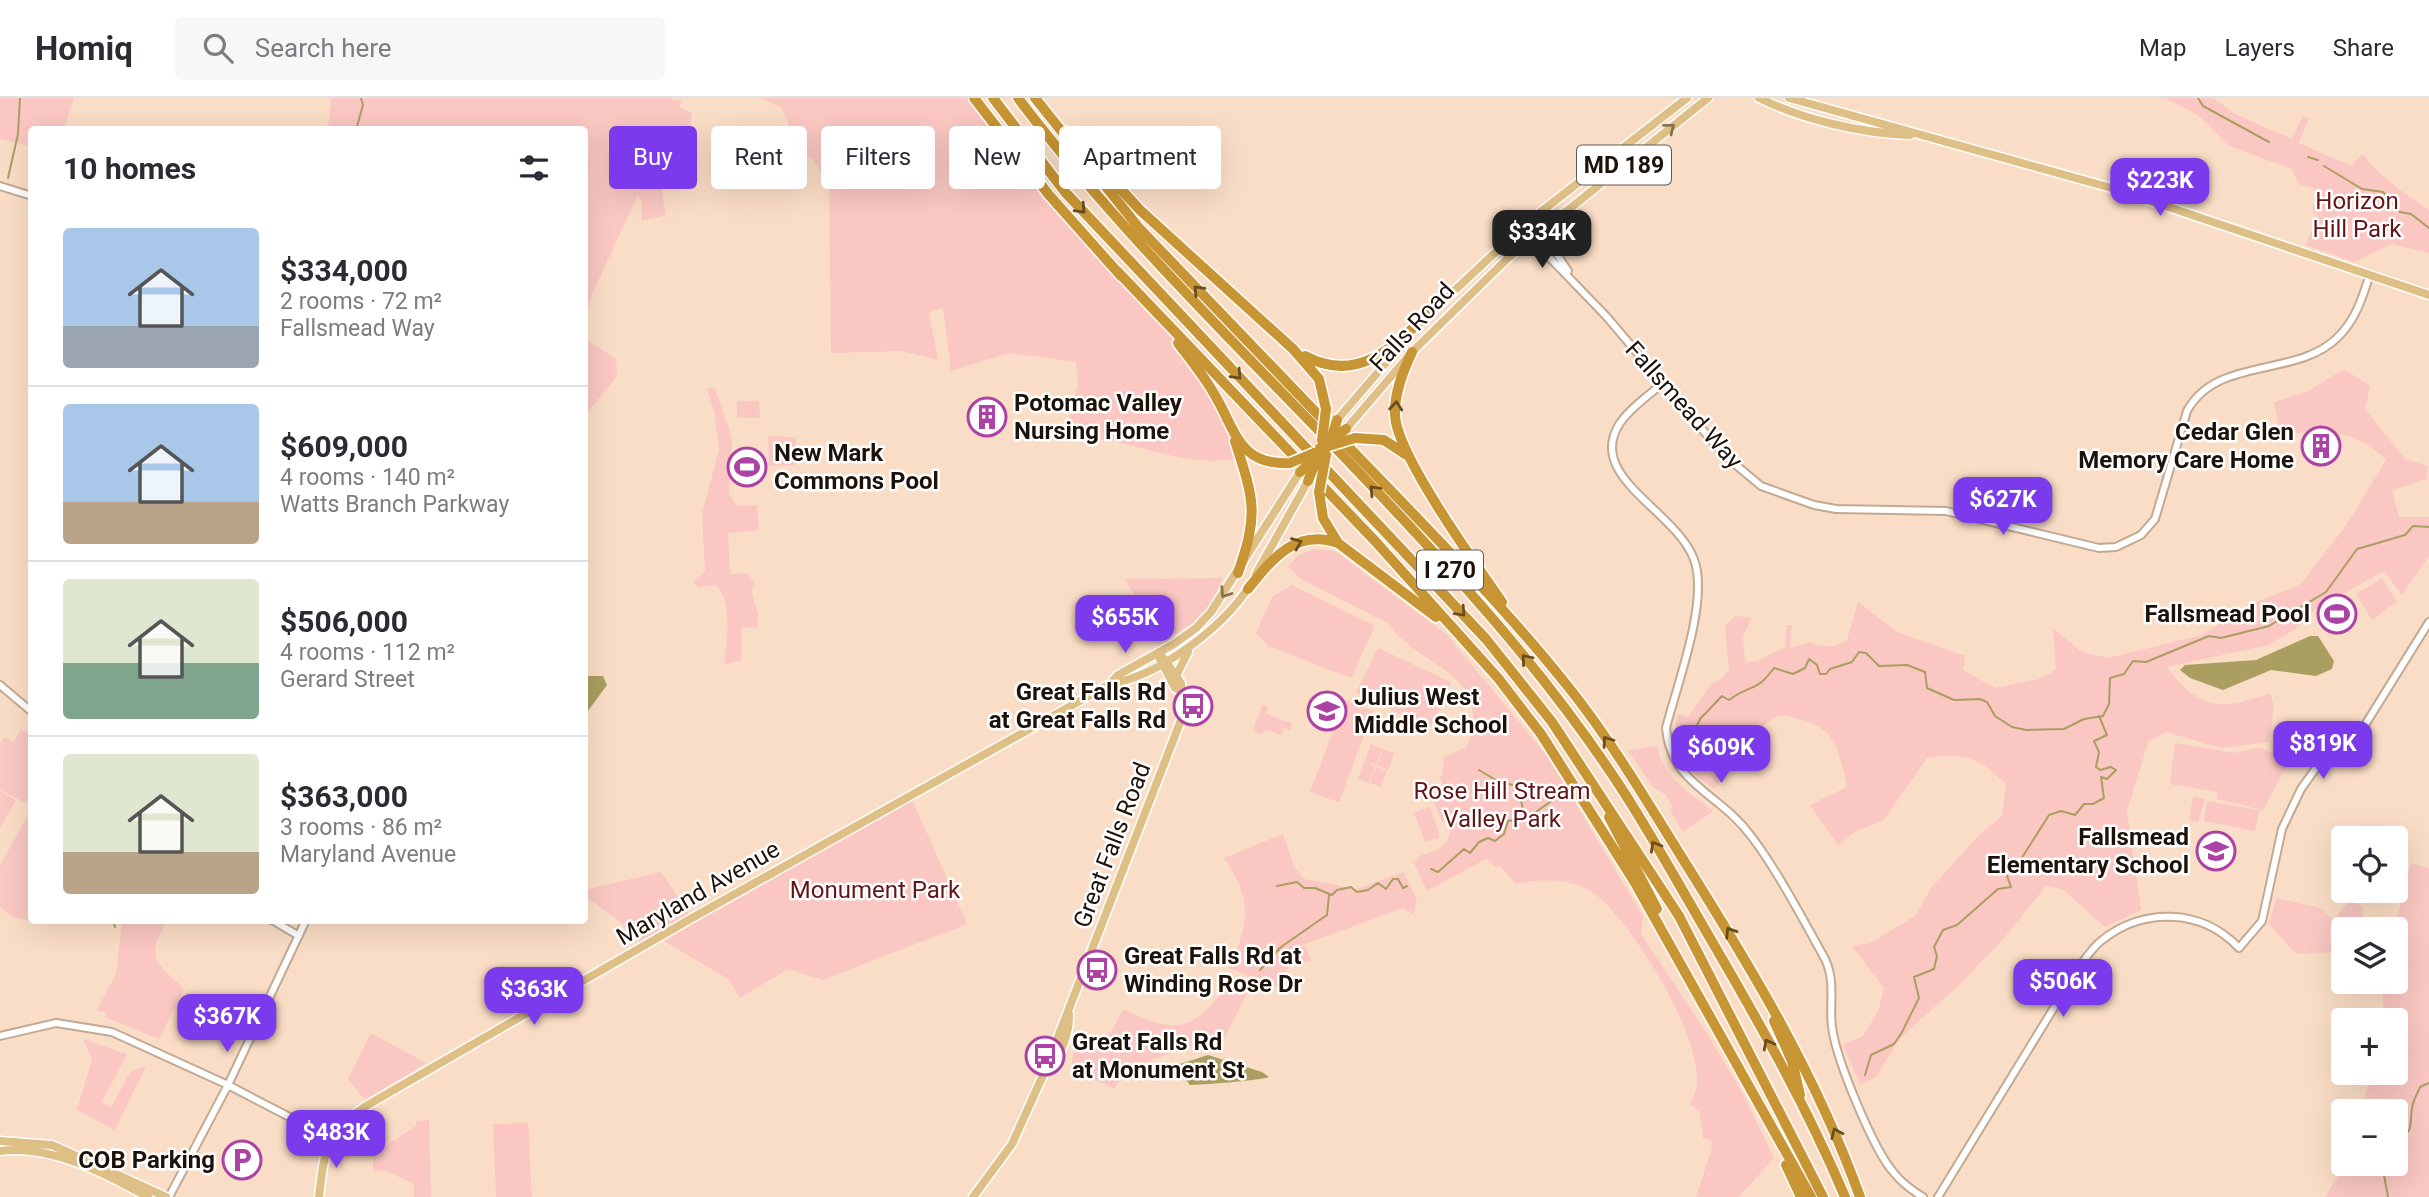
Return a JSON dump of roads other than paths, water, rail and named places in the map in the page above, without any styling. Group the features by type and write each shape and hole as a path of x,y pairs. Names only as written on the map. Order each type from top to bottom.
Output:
{"highway":[{"name":"I 270","path":"974,98 1049,195 1117,271 1375,541 1497,677 1541,734 1599,822 1689,976 1759,1107 1801,1197"},
{"name":"I 270","path":"993,98 1065,192 1486,639 1585,769 1679,916 1823,1197"},
{"name":"I 270","path":"1018,98 1074,173 1199,309 1445,564 1541,678 1625,794 1802,1103 1845,1197"},
{"name":"I 270","path":"1035,98 1059,130"},
{"name":"I 270","path":"1107,189 1139,228 1515,624 1571,690 1629,772 1753,970 1801,1056 1846,1156 1860,1197"},
{"path":"1121,189 1140,210 1293,349 1319,379 1326,408 1319,492 1323,518 1338,542 1432,613 1497,677"},
{"path":"1117,271 1168,328 1214,393 1232,430 1250,488 1254,514 1238,573"},
{"path":"1293,349 1317,363 1356,365 1388,351 1428,314"},
{"path":"1412,352 1401,381 1395,416 1397,430 1411,459 1469,557 1515,624"},
{"path":"1308,481 1337,420"},
{"path":"1232,430 1256,458 1268,463 1290,463 1322,447 1346,429"},
{"path":"1300,472 1322,447 1355,438 1384,440 1411,459"},
{"path":"1248,589 1287,547 1312,538 1338,542"},
{"path":"1585,769 1689,976"},
{"path":"1753,970 1792,1061 1802,1103"},
{"path":"1759,1107 1811,1197"}],"main road":[{"name":"Falls Road","path":"1337,420 1428,314 1521,228 1687,98"},
{"name":"Falls Road","path":"1346,429 1412,352 1469,293 1539,231 1708,98"},
{"path":"1759,98 1801,115 1890,134 1923,136"},
{"path":"1789,98 2149,199 2429,295"},
{"path":"1803,98 1854,117"},
{"path":"1181,691 1175,688 1159,652 1196,628 1224,595 1300,472"},
{"path":"1177,674 1179,664 1192,647 1248,589 1308,481"},
{"path":"1164,662 1192,647"},
{"name":"Maryland Avenue","path":"1110,684 1118,676 1159,652"},
{"name":"Maryland Avenue","path":"319,1197 322,1164 330,1138 343,1121 692,918 1110,684 1164,662"},
{"name":"Great Falls Road","path":"974,1197 1012,1144 1044,1073 1050,1069 1057,1055 1070,1024 1069,1013 1183,715 1177,674 1164,662"},
{"path":"317,1130 343,1121"},
{"path":"1,1140 52,1145 167,1197"},
{"path":"0,1151 30,1148 55,1155 148,1197"}],"street":[{"path":"0,186 28,195"},
{"name":"Fallsmead Way","path":"1529,221 1574,280 1724,455 1761,485 1787,498 1836,509 1946,511 2099,548 2116,547 2141,535 2155,519 2187,411 2194,398 2217,381 2327,346 2350,323 2369,276"},
{"name":"Fallsmead Way","path":"1521,228 1574,280"},
{"path":"1663,383 1618,425 1613,457 1627,485 1682,536 1691,550 1699,582 1696,612 1665,727 1668,746 1679,770 1734,814 1754,839 1825,960 1832,988 1834,1039 1869,1127 1882,1156 1895,1174 1923,1197"},
{"path":"1938,1197 2074,975 2098,943 2117,929 2136,921 2164,916 2201,922 2219,930 2239,948 2262,921 2281,829 2307,779 2365,726 2429,622"},
{"path":"0,685 28,709"},
{"path":"279,924 299,936"},
{"path":"167,1197 228,1085 304,924"},
{"path":"0,1036 56,1023 93,1026 141,1043 330,1138"}],"waterway":[{"path":"8,178 18,134 20,98"},
{"path":"357,126 363,105 361,98"},
{"path":"2198,98 2203,106 2269,142"},
{"path":"2308,157 2318,160"},
{"path":"2324,166 2362,189 2383,192 2400,212 2411,214 2429,228"},
{"path":"1688,743 1700,719 1722,696 1729,700 1757,685 1774,668 1793,674 1805,668 1809,659 1817,665 1820,674 1826,674 1830,669 1852,662 1859,652 1866,653 1879,666 1907,665 1925,672 1927,688 1954,700 1980,699 1987,702 1995,716 2012,727 2026,730 2064,729 2084,719 2103,716 2109,704 2110,678 2124,674 2133,661 2146,662 2209,636 2221,638 2269,626 2326,592 2357,549 2405,535 2413,526 2429,527"},
{"path":"1865,1075 1871,1055 1894,1044 1901,1034 1919,998 1914,977 1934,969 1937,956 1934,947 1943,930 1957,925 1998,889 2011,887 2002,862 2006,858 2018,864 2049,815 2061,811 2075,815 2084,804 2093,804 2104,798 2101,777 2107,779 2116,770 2111,767 2100,770 2096,767 2099,752 2094,741 2107,735 2099,716"},
{"path":"1479,770 1499,782 1513,785 1522,804 1523,816"},
{"path":"1431,869 1438,872 1464,849 1470,853 1479,842 1488,838 1495,841 1504,834 1508,821 1527,818 1553,800"},
{"path":"1277,886 1297,882 1304,888 1315,888 1332,895 1337,890 1351,887 1357,892 1368,890 1378,883 1386,889 1393,879 1398,879 1403,888 1407,886"},
{"path":"1260,970 1281,947 1327,915 1329,895"},
{"path":"2408,1131 2414,1100 2420,1087 2429,1083"},
{"path":"2384,1176 2388,1197"}],"place":[{"name":"Potomac Valley Nursing Home","path":"987,417"},
{"name":"Cedar Glen Memory Care Home","path":"2321,446"},
{"name":"New Mark Commons Pool","path":"747,467"},
{"name":"Fallsmead Pool","path":"2337,614"},
{"name":"Great Falls Rd at Great Falls Rd","path":"1193,706"},
{"name":"Julius West Middle School","path":"1327,711"},
{"name":"Fallsmead Elementary School","path":"2216,851"},
{"name":"Great Falls Rd at Winding Rose Dr","path":"1097,970"},
{"name":"Great Falls Rd at Monument St","path":"1045,1056"},
{"name":"COB Parking","path":"242,1160"}],"park label":[{"name":"Horizon Hill Park","path":"2357,215"},
{"name":"Rose Hill Stream Valley Park","path":"1502,805"},
{"name":"Monument Park","path":"875,890"}]}
